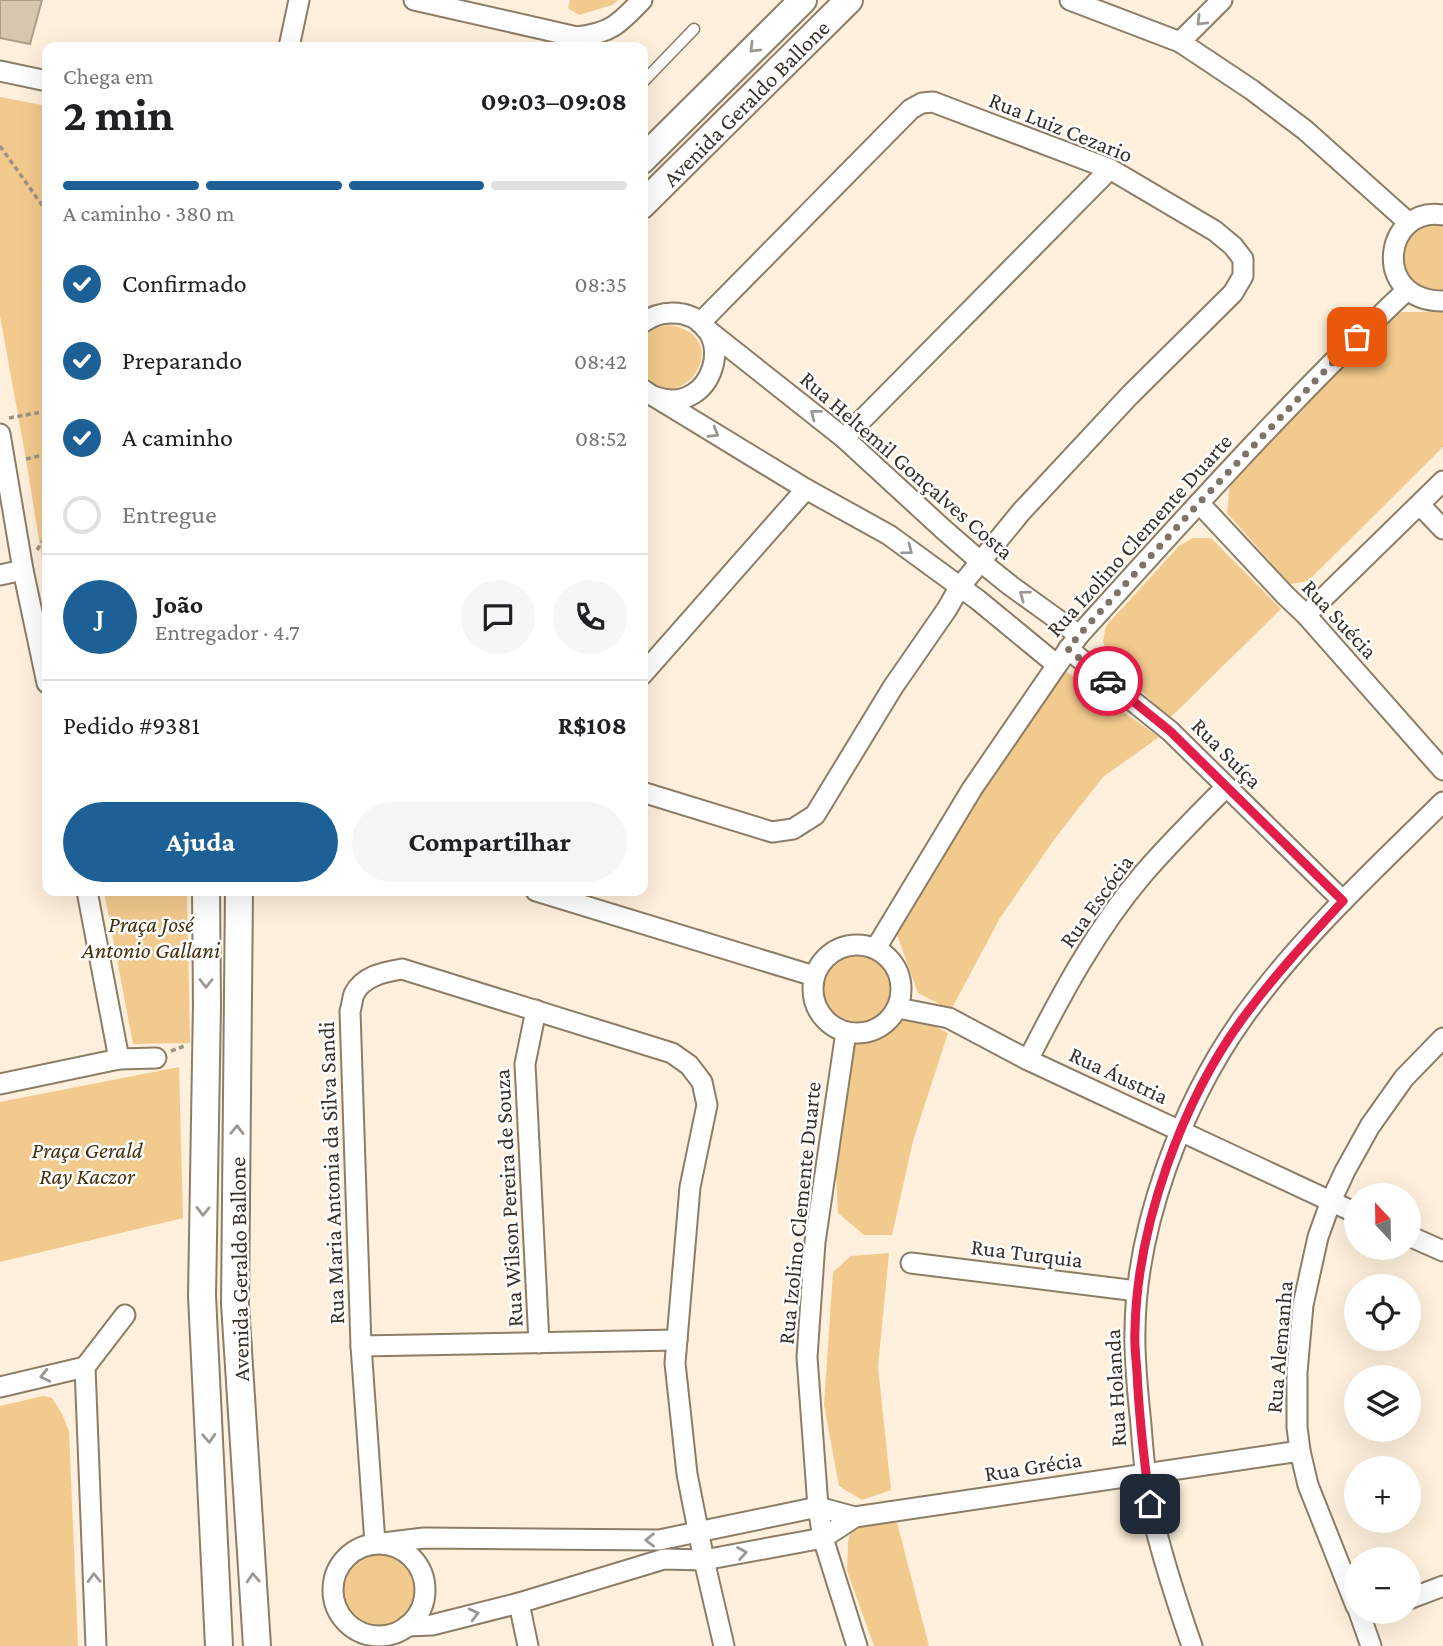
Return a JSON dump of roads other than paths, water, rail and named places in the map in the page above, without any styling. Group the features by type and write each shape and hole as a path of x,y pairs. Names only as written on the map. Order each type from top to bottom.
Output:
{"street":[{"path":"290,42 299,0"},
{"path":"414,0 577,37 597,34 614,26 642,0"},
{"name":"Avenida Geraldo Ballone","path":"648,154 803,0"},
{"name":"Avenida Geraldo Ballone","path":"648,199 849,0"},
{"path":"1070,0 1180,42 1252,90 1305,130 1409,223"},
{"path":"1180,42 1223,0"},
{"path":"0,71 42,81"},
{"name":"Rua Luiz Cezario","path":"648,794 772,832 793,829 815,815 893,687 959,588 1021,512 1130,395 1233,293 1243,276 1243,259 1233,246 1215,231 1110,169 933,102 922,103 911,109 703,325"},
{"path":"844,438 1110,169"},
{"path":"1443,215 1422,216 1409,223 1401,232 1392,257 1399,281 1407,290 1418,298 1443,301"},
{"name":"Rua Izolino Clemente Duarte","path":"876,948 972,789 1068,650 1199,503 1357,337 1407,290"},
{"path":"648,319 656,314 671,312 687,315 703,325 712,341 715,355 707,382 697,392 684,398 669,400 649,393"},
{"name":"Rua Heltemil Gonçalves Costa","path":"703,325 844,438 943,529 1011,586 1068,650"},
{"path":"649,393 806,489 889,535 985,606 1068,650"},
{"path":"0,434 23,570 42,659"},
{"path":"1306,615 1443,481"},
{"path":"648,668 806,489"},
{"name":"Rua Suécia","path":"1199,503 1306,615 1443,770"},
{"path":"1420,505 1443,529"},
{"path":"0,575 23,570"},
{"name":"Rua Suíça","path":"1068,650 1170,731 1343,901"},
{"name":"Rua Escócia","path":"1028,1060 1057,1003 1100,932 1143,874 1226,787"},
{"name":"Rua Holanda","path":"1192,1646 1173,1592 1150,1504 1138,1395 1135,1331 1137,1291 1147,1233 1165,1172 1210,1071 1241,1020 1268,984 1343,901 1443,802"},
{"path":"89,896 119,1059"},
{"name":"Avenida Geraldo Ballone","path":"206,896 202,1296 219,1646"},
{"name":"Avenida Geraldo Ballone","path":"239,896 235,1304 257,1646"},
{"path":"552,896 814,976"},
{"path":"862,944 876,948 888,956 897,967 902,980 902,995 898,1008 890,1020 879,1028 866,1033 846,1032 825,1020 818,1010 814,999 814,976 821,962 832,952 846,946 862,944"},
{"name":"Rua Maria Antonia da Silva Sandi","path":"379,1543 361,1346 350,1011 354,994 366,980 382,972 402,969 672,1053 689,1065 702,1082 707,1105 690,1186 675,1363 687,1474 724,1646"},
{"name":"Rua Áustria","path":"898,1008 949,1018 1028,1060 1344,1207"},
{"name":"Rua Wilson Pereira de Souza","path":"536,1010 525,1063 539,1343"},
{"name":"Rua Izolino Clemente Duarte","path":"846,1032 815,1242 807,1356 818,1507 823,1538 857,1646"},
{"name":"Rua Alemanha","path":"1344,1568 1308,1485 1300,1451 1297,1372 1303,1305 1318,1237 1345,1171 1370,1126 1404,1077 1443,1038"},
{"path":"0,1084 119,1059 156,1058"},
{"path":"1421,1241 1443,1251"},
{"name":"Rua Turquia","path":"911,1263 1137,1291"},
{"path":"0,1387 85,1367 125,1315"},
{"path":"361,1346 677,1340"},
{"path":"85,1367 96,1646"},
{"name":"Rua Grécia","path":"818,1507 855,1517 1300,1451"},
{"path":"379,1543 401,1548 415,1560 424,1577 425,1595 419,1613 407,1626 382,1641 354,1629 343,1620 332,1593 339,1566 348,1555 361,1547 379,1543 424,1538 659,1540 818,1507"},
{"name":"Rua Grécia","path":"823,1538 855,1517"},
{"path":"407,1626 432,1625 519,1603 664,1559 704,1560 823,1538"},
{"path":"1421,1594 1443,1586"},
{"path":"519,1603 528,1646"},
{"name":"Rua Alemanha","path":"1366,1624 1371,1646"}],"lane":[{"path":"648,77 694,29"}],"park label":[{"name":"Praça José Antonio Gallani","path":"151,937"},
{"name":"Praça Gerald Ray Kaczor","path":"87,1163"}]}
